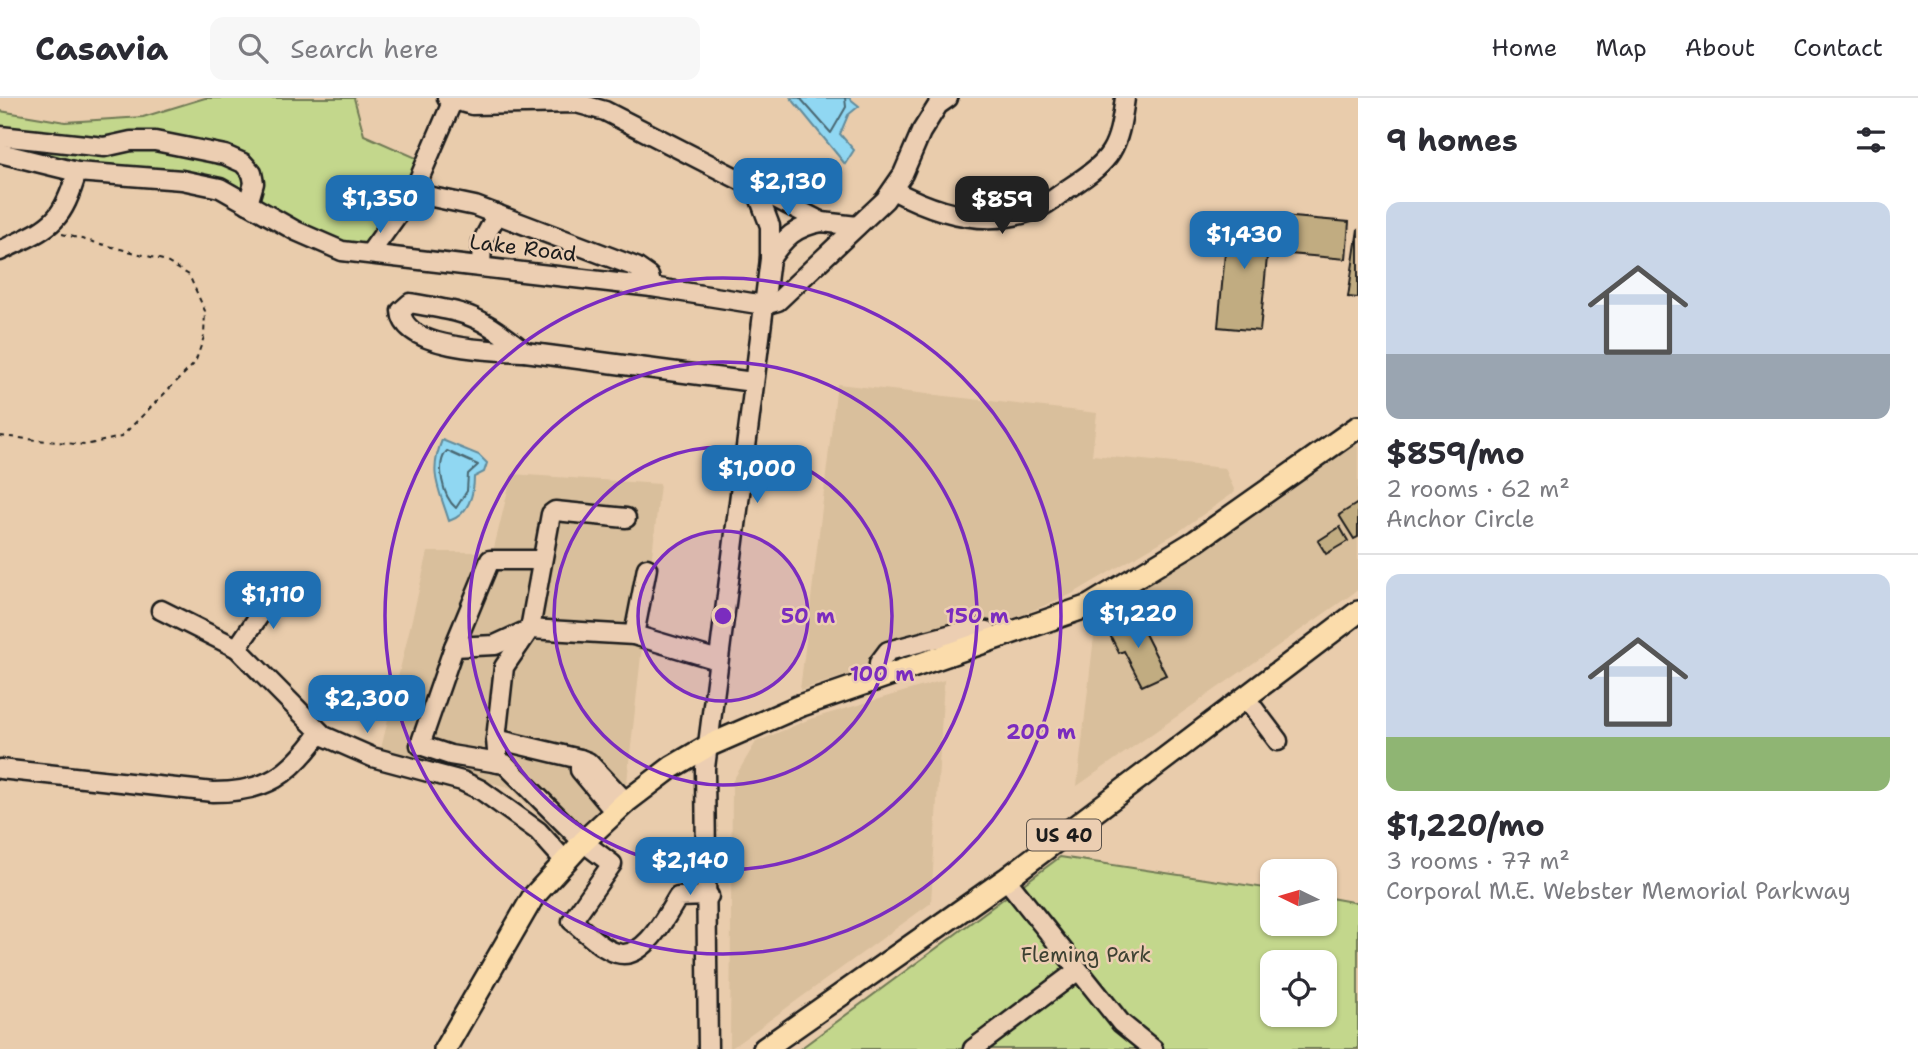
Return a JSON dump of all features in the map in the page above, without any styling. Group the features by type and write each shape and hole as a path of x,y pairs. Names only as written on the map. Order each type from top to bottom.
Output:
{"main road":[{"path":"444,1049 533,897 583,842 620,807 672,767 708,746 802,705 1089,606 1196,541 1358,427"},
{"name":"US 40","path":"764,1049 1006,879 1358,612"}],"street":[{"path":"764,305 778,302 893,190 921,132 938,106 948,98"},
{"path":"893,190 920,204 949,214 1004,217 1038,209 1101,167 1120,134 1125,98"},
{"path":"370,253 414,193 450,99 472,105 576,103 595,108 822,222"},
{"path":"0,136 104,147 131,141 155,141 225,155 243,163 252,173 254,183 247,204"},
{"name":"Lake Road","path":"0,153 77,172 182,180 220,188 342,251 652,287 764,305"},
{"path":"0,251 52,223 68,204 77,172"},
{"path":"708,1049 709,896 705,768 770,259 771,226 756,189"},
{"path":"414,193 475,206 636,267 649,276 652,287"},
{"path":"481,266 482,242 497,214"},
{"path":"770,259 789,233 801,226 822,222 857,226"},
{"path":"525,352 495,327 468,313 410,303 401,311 402,321 409,330 440,342 483,350 525,352 753,382"},
{"path":"498,763 496,739 504,667 530,629 541,560 555,511 626,518"},
{"path":"541,560 490,560 454,647 420,745 450,755 505,764 583,842 612,863 572,921 619,954 630,954 640,949 678,897 709,896"},
{"path":"634,635 647,568"},
{"path":"237,648 259,616 261,596"},
{"path":"162,610 237,648 320,733 372,757 462,781 481,790 538,831 565,861"},
{"path":"454,647 495,645 530,629 634,635 718,660"},
{"path":"1245,697 1278,741"},
{"path":"0,769 213,792 236,792 259,787 285,774 299,761 320,733"},
{"path":"496,739 588,762 620,807"},
{"path":"1006,879 1121,1023 1153,1049"},
{"path":"973,1049 1077,971"}],"path":[{"path":"0,436 85,445 121,437 195,363 204,337 205,311 189,275 163,260 73,239 61,234 52,223"}],"shaded area":[{"path":"837,384 1097,413 1092,455 1225,468 1235,492 1178,532 1072,594 969,637 800,690"},
{"path":"1355,441 1358,448 1358,590 1077,786 1097,610"},
{"path":"512,474 660,484 627,782 564,843 511,788 380,753 428,552 493,552"},
{"path":"944,680 931,903 730,1049 732,782 756,742 810,719"}],"green space":[{"path":"205,98 354,98 364,135 421,160 412,187 359,252 220,188 0,153 0,111 65,122 143,117"},
{"name":"Fleming Park","path":"1060,857 1260,887 1260,936 1337,936 1337,899 1358,903 1358,1049 800,1049"}],"water":[{"path":"791,98 849,98 859,106 848,115 840,134 854,150 845,164"},
{"path":"442,440 479,455 487,463 484,472 474,477 473,491 465,509 449,521 435,472"}],"building":[{"path":"1229,211 1271,215 1260,331 1218,327"},
{"path":"1271,215 1349,222 1346,259 1267,252"},
{"path":"1358,229 1358,298 1348,297"},
{"path":"1358,503 1358,537 1354,539 1339,515"},
{"path":"1340,527 1348,541 1326,554 1318,541"},
{"path":"1131,614 1135,621 1138,620 1166,675 1142,686 1124,651 1119,653 1109,633 1121,627 1118,621"}]}
